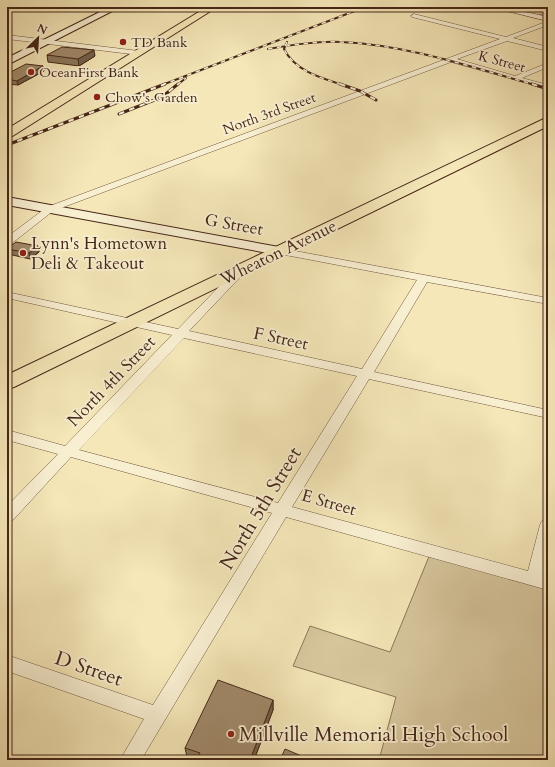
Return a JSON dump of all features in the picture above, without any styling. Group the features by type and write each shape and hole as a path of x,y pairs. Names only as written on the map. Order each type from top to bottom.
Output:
{"main road":[{"path":"7,134 213,7"},
{"name":"Wheaton Avenue","path":"7,383 548,121"}],"street":[{"path":"7,11 16,7"},
{"path":"7,62 116,7"},
{"path":"494,7 548,19"},
{"path":"414,16 548,50"},
{"name":"North 3rd Street","path":"7,242 50,209 548,23"},
{"path":"7,37 139,53"},
{"name":"K Street","path":"449,59 548,88"},
{"path":"515,78 548,65"},
{"name":"G Street","path":"7,201 548,301"},
{"name":"North 4th Street","path":"7,516 241,270"},
{"name":"North 5th Street","path":"130,760 424,278"},
{"name":"F Street","path":"7,295 548,414"},
{"name":"E Street","path":"7,434 284,509 541,581"},
{"path":"541,581 548,525"},
{"name":"D Street","path":"7,663 158,715"}],"shaded area":[{"path":"494,7 548,7 548,12 539,15"},
{"path":"430,554 548,585 548,760 379,760 396,697 293,666 310,626 390,652"}],"building":[{"path":"62,47 94,50 78,59 47,55"},
{"path":"26,64 43,66 17,81 7,79 7,74"},
{"path":"16,242 38,246 29,253 7,249"},
{"name":"Millville Memorial High School","path":"218,680 273,700 250,760 197,760 200,753 185,748"},
{"path":"285,749 311,760 280,760"},
{"path":"317,756 329,760 314,760"}],"railway":[{"path":"162,85 365,7"},
{"path":"285,46 287,42"},
{"path":"285,46 322,42 341,42 391,47 463,64 535,85"},
{"path":"268,49 285,46"},
{"path":"285,46 284,49 289,57 309,73 342,85"},
{"path":"177,85 186,78"},
{"path":"7,145 165,84"},
{"path":"119,114 162,97 178,84"},
{"path":"532,84 548,89"},
{"path":"342,85 360,91 376,100"}],"place":[{"name":"TD Bank","path":"123,42"},
{"name":"OceanFirst Bank","path":"31,72"},
{"name":"Chow's Garden","path":"97,97"},
{"name":"Lynn's Hometown Deli & Takeout","path":"23,253"},
{"name":"Millville Memorial High School","path":"231,734"}]}
